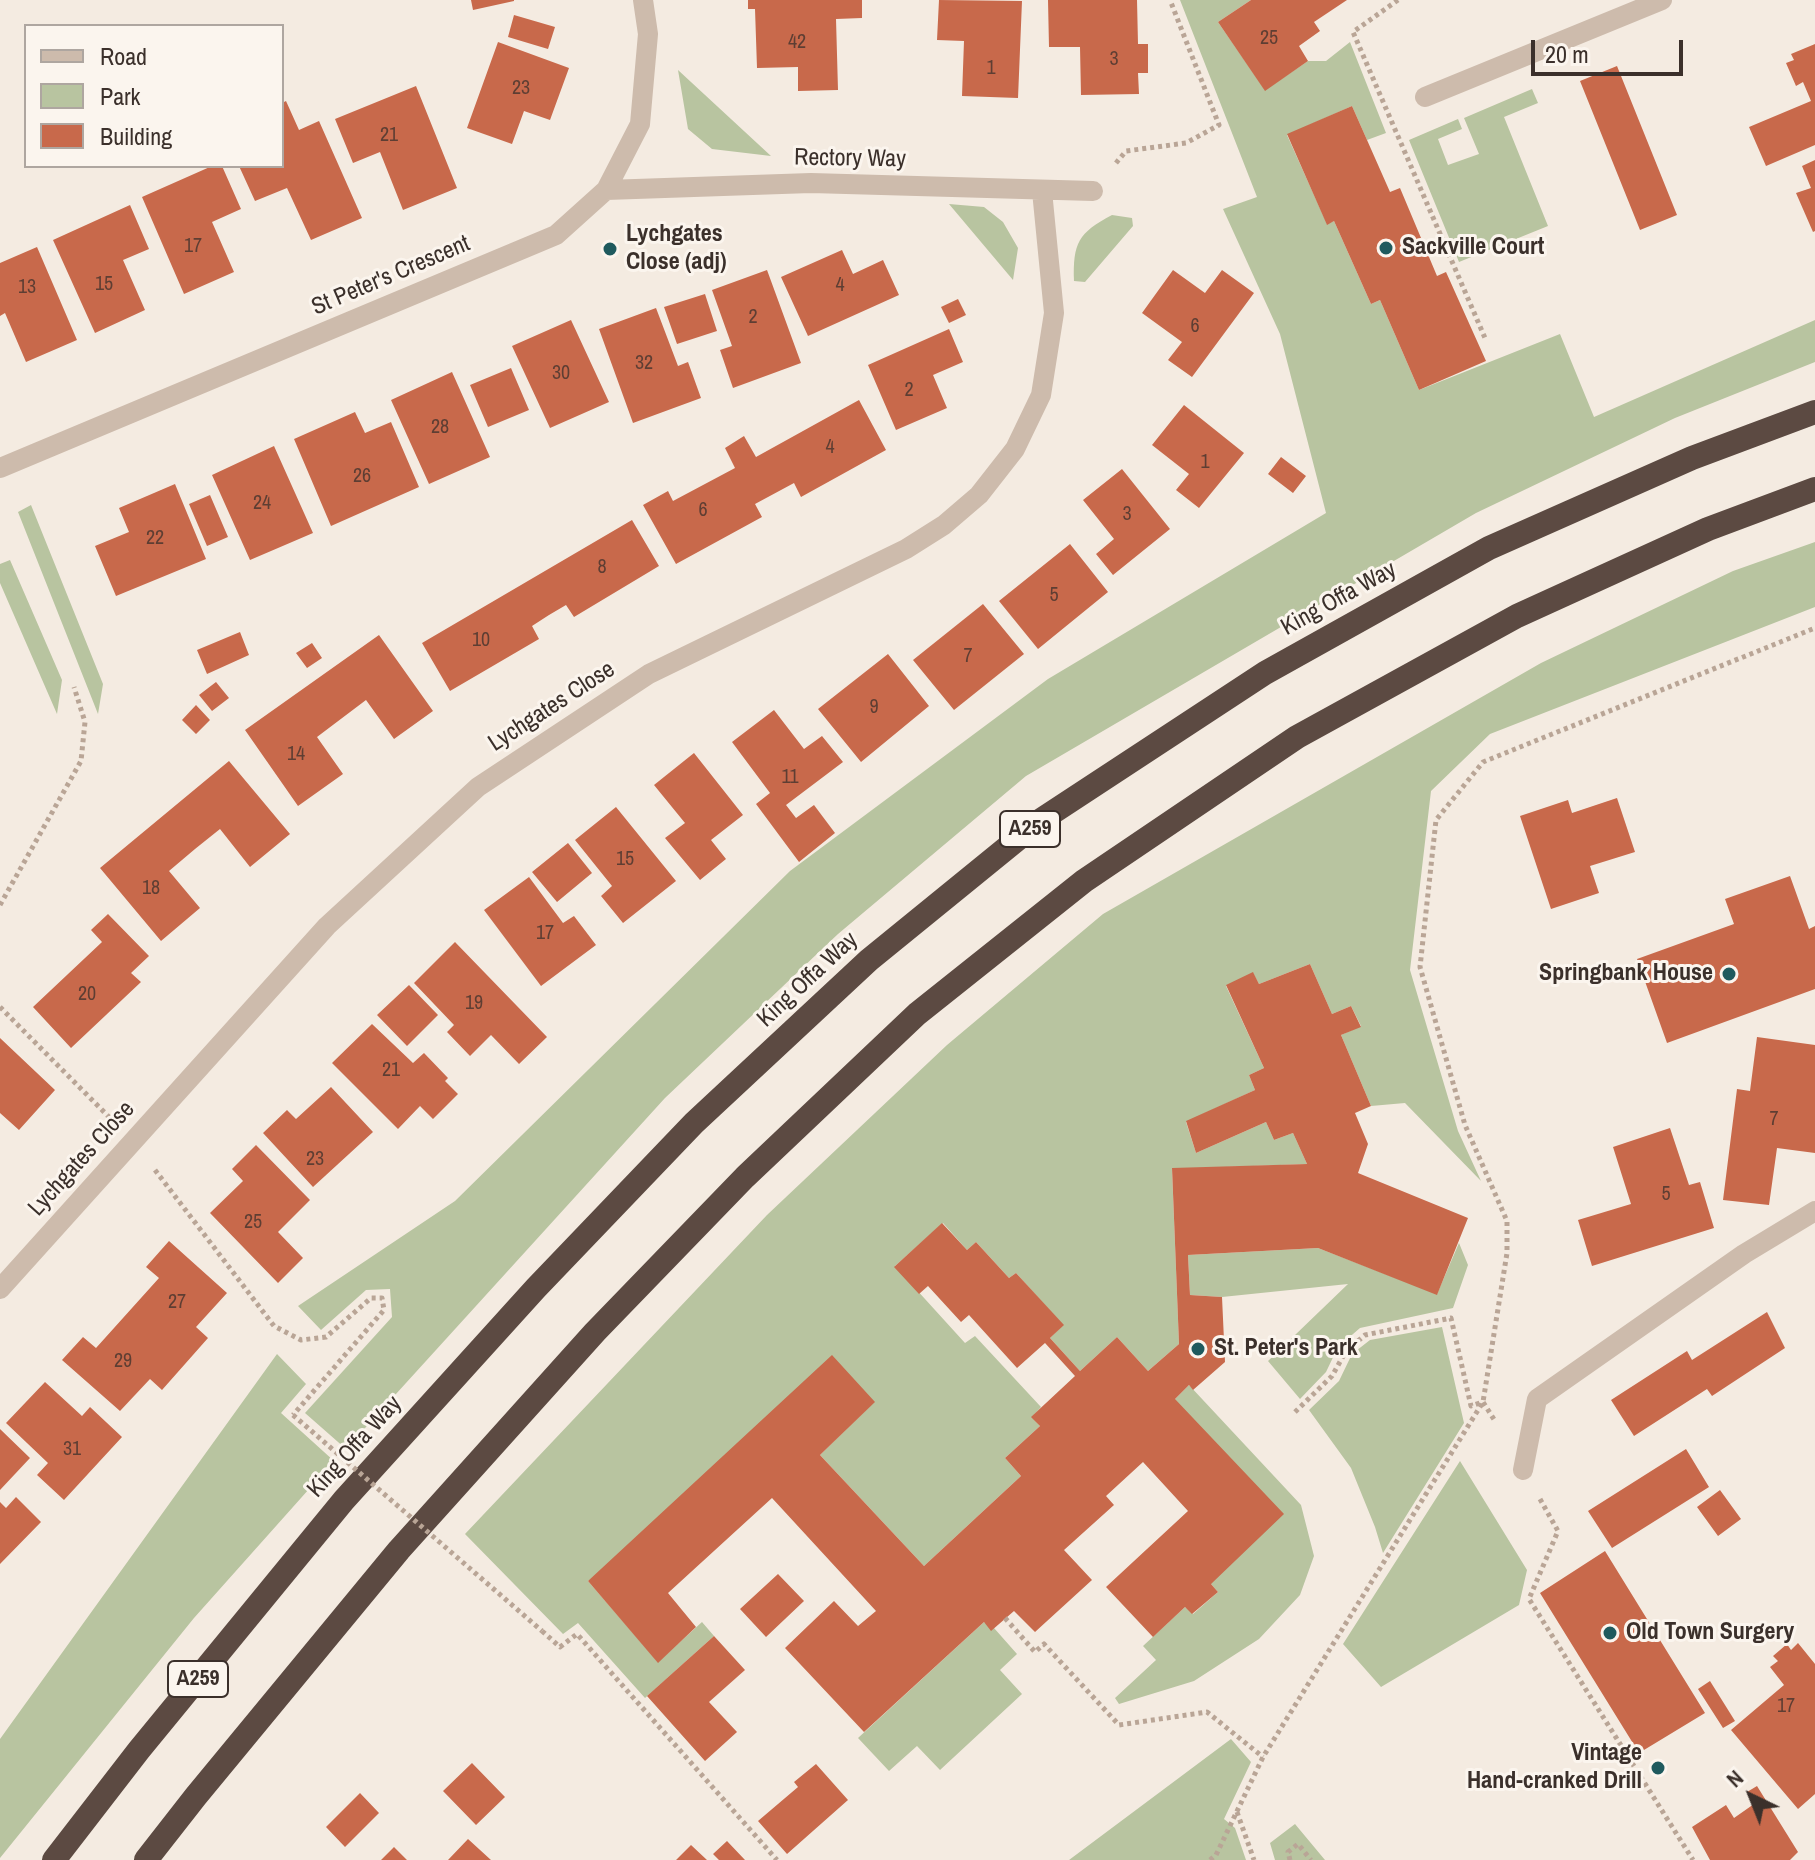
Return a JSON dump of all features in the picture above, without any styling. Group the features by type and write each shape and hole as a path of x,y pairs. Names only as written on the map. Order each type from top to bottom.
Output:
{"highway":[{"name":"King Offa Way","path":"54,1860 139,1750 344,1500 525,1299 694,1123 869,960 1041,820 1265,673 1489,548 1692,458 1815,412"},
{"path":"146,1860 399,1550 584,1343 745,1177 917,1014 1084,881 1297,737 1517,616 1708,529 1815,489"}],"street":[{"name":"St Peter's Crescent","path":"0,468 556,235 606,190 640,124 648,34 643,0"},
{"path":"1425,97 1662,0"},
{"name":"Rectory Way","path":"606,190 811,183 1093,191"},
{"name":"Lychgates Close","path":"0,1289 327,926 478,787 649,674 906,549 944,525 979,495 1015,449 1041,395 1054,313 1042,191"},
{"path":"1523,1470 1537,1399 1744,1254 1815,1211"}],"path":[{"path":"1093,191 1126,151 1186,143 1219,125 1170,0"},
{"path":"1398,0 1353,32 1485,338"},
{"path":"1210,1860 1216,1855 1263,1757 1483,1402 1507,1253 1507,1221 1465,1125 1420,967 1436,820 1483,762 1815,628"},
{"path":"0,905 81,761 85,722 74,687"},
{"path":"301,1340 326,1337 371,1298 382,1298 384,1310 293,1415 560,1647 577,1634 777,1860"},
{"path":"1295,1412 1332,1376 1346,1351 1365,1335 1451,1318 1471,1406 1483,1402"},
{"path":"1483,1402 1558,1531 1529,1599 1693,1860"},
{"path":"1005,1618 1035,1652 1044,1644 1119,1725 1207,1712 1263,1757"},
{"path":"1236,1811 1254,1860"},
{"path":"1290,1860 1288,1852 1298,1844 1311,1860"}],"green space":[{"path":"1180,0 1251,0 1218,22 1265,90 1308,61 1326,61 1350,42 1386,133 1367,140 1352,106 1287,135 1327,224 1334,221 1371,304 1380,300 1419,390 1560,334 1594,417 1815,320 1815,362 1675,418 1476,513 1026,776 838,934 665,1098 346,1449 305,1413 392,1317 390,1289 366,1290 321,1330 298,1306 455,1201 790,871 1048,679 1326,513 1280,334 1223,209 1257,197"},
{"path":"678,70 771,156 712,149 688,129"},
{"path":"1532,89 1538,103 1504,117 1548,226 1459,262 1409,140 1458,119 1462,129 1438,139 1448,165 1479,154 1464,118"},
{"path":"949,204 984,207 1003,222 1018,248 1013,280"},
{"path":"1112,215 1132,218 1133,226 1085,282 1074,281 1075,257 1080,240"},
{"path":"31,505 103,684 98,714 18,512"},
{"path":"1815,542 1815,607 1490,734 1431,791 1410,970 1458,1131 1481,1181 1405,1103 1371,1106 1341,1035 1361,1026 1351,1006 1332,1014 1310,964 1259,984 1253,973 1226,986 1264,1068 1249,1075 1255,1090 1186,1122 1196,1153 1266,1122 1274,1140 1293,1133 1307,1164 1172,1169 1179,1344 1148,1371 1117,1337 1080,1371 1050,1338 1063,1325 1016,1273 1009,1278 976,1242 967,1250 943,1223 895,1266 965,1343 975,1336 1041,1407 1032,1417 1040,1426 1005,1458 1021,1476 924,1566 820,1455 874,1402 588,1581 658,1662 702,1622 714,1636 645,1698 578,1623 563,1634 465,1534 767,1215 947,1045 1103,914 1541,663 1733,571"},
{"path":"10,560 62,680 57,714 0,583 0,564"},
{"path":"1459,1243 1468,1265 1453,1308 1360,1328 1338,1347 1326,1372 1300,1399 1268,1361 1348,1284 1222,1297 1190,1295 1188,1255 1318,1248 1437,1294"},
{"path":"1442,1327 1464,1423 1383,1553 1351,1468 1309,1410 1339,1381 1352,1354 1370,1340"},
{"path":"277,1354 306,1384 281,1413 334,1461 194,1618 0,1858 0,1739"},
{"path":"1189,1385 1301,1505 1314,1556 1300,1595 1259,1639 1194,1681 1119,1704 1115,1698 1156,1660 1143,1646 1185,1607 1193,1614 1218,1592 1211,1584 1175,1399"},
{"path":"1460,1461 1527,1570 1519,1605 1381,1687 1343,1644"},
{"path":"984,1622 994,1628 1017,1654 1000,1670 1022,1694 940,1770 917,1746 889,1771 858,1738"},
{"path":"1231,1739 1251,1762 1224,1819 1235,1828 1246,1860 1069,1860"},
{"path":"1295,1824 1325,1860 1275,1860 1270,1843"}],"building":[{"path":"471,0 514,0 514,1 473,10"},
{"path":"748,0 862,0 862,18 836,19 838,90 798,91 798,67 757,68 755,9 748,9"},
{"path":"939,0 1022,1 1018,98 962,96 964,41 937,40"},
{"path":"1048,0 1137,0 1138,44 1148,44 1148,73 1138,73 1139,94 1081,95 1080,47 1049,47"},
{"path":"1251,0 1347,0 1314,22 1320,31 1299,46 1308,61 1265,91 1218,22"},
{"path":"514,15 555,27 548,49 508,37"},
{"path":"498,42 569,68 550,120 524,111 512,144 467,128"},
{"path":"1815,44 1815,145 1766,166 1749,127 1811,101 1803,82 1796,86 1786,63 1794,60 1791,54"},
{"path":"1617,66 1677,215 1640,230 1580,81"},
{"path":"416,86 457,188 403,210 380,152 353,163 335,119"},
{"path":"284,102 299,130 319,121 362,218 311,240 287,188 255,201 240,168 284,168"},
{"name":"Sackville Court","path":"1352,106 1390,192 1400,188 1437,276 1446,272 1486,361 1419,390 1380,300 1371,304 1334,221 1327,225 1287,134"},
{"path":"1815,160 1813,232 1796,193 1811,188 1802,166"},
{"path":"207,168 223,168 241,209 212,222 234,272 184,294 142,197"},
{"path":"130,205 149,249 123,260 145,310 95,333 53,240"},
{"path":"37,247 77,340 26,362 5,313 0,316 0,263"},
{"path":"842,250 853,274 883,260 899,295 808,336 781,277"},
{"path":"767,270 801,363 733,388 720,350 732,346 712,290"},
{"path":"1173,270 1205,293 1222,270 1254,293 1192,377 1168,360 1182,342 1142,313"},
{"path":"705,294 717,331 677,344 664,307"},
{"path":"958,299 966,315 949,323 941,307"},
{"path":"656,308 678,366 688,362 701,398 633,423 599,329"},
{"path":"571,320 609,402 550,428 512,346"},
{"path":"949,329 963,362 933,375 947,408 896,430 868,365"},
{"path":"511,368 529,410 488,427 470,385"},
{"path":"452,372 490,457 429,484 391,400"},
{"path":"859,400 886,450 801,497 794,483 755,504 762,517 676,564 643,505 668,491 673,501 735,468 725,448 744,436 756,457"},
{"path":"1184,405 1244,453 1199,508 1176,490 1189,474 1152,445"},
{"path":"355,412 365,433 391,422 419,487 331,526 294,439"},
{"path":"274,446 313,533 250,560 212,475"},
{"path":"1281,457 1306,476 1293,493 1268,474"},
{"path":"1122,469 1170,529 1113,575 1096,554 1114,539 1083,500"},
{"path":"175,484 206,559 116,596 95,546 129,532 119,508"},
{"path":"210,495 228,537 207,546 189,504"},
{"path":"632,520 659,566 574,617 566,605 549,615 532,626 539,639 450,691 422,643"},
{"path":"1070,544 1108,592 1038,649 999,601"},
{"path":"983,604 1024,654 954,710 913,660"},
{"path":"240,632 249,655 207,674 197,650"},
{"path":"379,635 433,711 394,739 366,700 317,737 343,774 298,806 245,730"},
{"path":"312,643 322,658 307,668 296,653"},
{"path":"888,654 929,706 861,762 818,709"},
{"path":"216,682 229,698 212,711 199,695"},
{"path":"196,705 210,720 196,734 182,720"},
{"path":"774,710 804,749 822,736 843,762 786,805 796,818 814,805 835,833 799,862 756,804 770,793 732,742"},
{"path":"694,753 743,815 711,840 726,859 700,880 665,838 685,823 654,785"},
{"path":"229,761 290,834 250,867 220,829 195,849 169,871 200,908 161,941 100,868"},
{"path":"1617,798 1635,852 1590,866 1599,893 1551,909 1520,816 1568,800 1572,813"},
{"path":"616,807 676,881 623,923 601,896 612,886 575,840"},
{"path":"568,843 592,873 557,902 532,872"},
{"name":"Springbank House","path":"1790,876 1809,929 1815,926 1815,989 1667,1043 1637,959 1734,924 1725,899"},
{"path":"529,877 563,923 574,916 596,945 541,986 484,910"},
{"path":"108,914 149,956 131,973 141,982 71,1048 33,1007 102,942 91,930"},
{"path":"455,942 547,1037 519,1064 491,1035 470,1056 447,1032 454,1025 414,983"},
{"name":"St. Peter's Park","path":"1310,964 1332,1014 1351,1006 1361,1027 1341,1035 1371,1106 1355,1113 1368,1144 1358,1173 1468,1218 1437,1295 1318,1248 1188,1255 1190,1295 1222,1297 1225,1362 1193,1390 1189,1385 1175,1399 1284,1514 1211,1584 1218,1592 1192,1614 1185,1607 1153,1637 1106,1587 1188,1511 1143,1462 1106,1496 1114,1505 1064,1550 1092,1580 1035,1632 1014,1611 991,1631 984,1622 864,1732 785,1648 834,1601 858,1626 876,1611 772,1498 668,1593 696,1627 658,1663 588,1581 832,1355 875,1402 820,1455 924,1566 1021,1476 1005,1458 1040,1426 1031,1417 1075,1376 1045,1343 1017,1368 969,1315 961,1322 928,1286 919,1294 894,1267 942,1223 967,1250 976,1242 1009,1278 1016,1273 1064,1325 1050,1338 1080,1371 1117,1337 1148,1371 1179,1344 1172,1168 1307,1164 1293,1133 1274,1140 1266,1122 1196,1153 1186,1121 1255,1090 1249,1075 1264,1068 1226,985 1253,972 1259,984"},
{"path":"409,985 438,1015 407,1046 377,1015"},
{"path":"372,1024 413,1063 424,1053 448,1078 445,1081 458,1094 433,1119 420,1106 398,1129 332,1063"},
{"path":"1757,1037 1815,1045 1815,1153 1777,1148 1769,1205 1723,1200 1737,1089 1750,1091"},
{"path":"0,1038 55,1090 19,1130 0,1113"},
{"path":"331,1087 373,1132 313,1187 263,1133 287,1110 296,1119"},
{"path":"1670,1128 1689,1185 1700,1182 1714,1228 1592,1266 1578,1220 1631,1204 1613,1147"},
{"path":"256,1145 310,1200 278,1232 303,1258 278,1283 210,1213 243,1181 232,1169"},
{"path":"169,1241 227,1293 196,1327 208,1338 162,1390 150,1379 120,1411 62,1360 83,1337 96,1348 159,1278 146,1267"},
{"path":"1767,1312 1785,1348 1712,1396 1707,1389 1634,1436 1611,1400 1687,1351 1692,1360"},
{"path":"45,1382 82,1416 90,1407 122,1437 64,1500 37,1475 48,1463 6,1423"},
{"path":"0,1429 30,1458 0,1490"},
{"path":"1686,1449 1709,1487 1612,1548 1588,1511"},
{"path":"1720,1490 1741,1519 1718,1536 1697,1507"},
{"path":"16,1497 41,1522 0,1564 0,1502 6,1508"},
{"name":"Old Town Surgery","path":"1605,1551 1705,1713 1639,1753 1540,1593"},
{"path":"778,1574 804,1601 766,1637 740,1609"},
{"path":"714,1636 745,1670 709,1702 737,1732 705,1761 647,1696"},
{"path":"1798,1643 1815,1664 1815,1794 1798,1809 1731,1730 1784,1685 1770,1667 1778,1661 1773,1656 1787,1644 1791,1650"},
{"path":"1710,1681 1735,1721 1723,1728 1698,1689"},
{"path":"472,1763 505,1797 476,1825 443,1791"},
{"path":"816,1764 848,1800 787,1854 758,1821 798,1787 794,1782"},
{"path":"1757,1786 1798,1852 1790,1860 1710,1860 1692,1827 1726,1805 1734,1818 1754,1804 1747,1792"},
{"path":"360,1793 379,1813 345,1847 326,1827"},
{"path":"468,1839 491,1860 448,1860"},
{"path":"727,1841 745,1860 719,1860 713,1854"},
{"path":"691,1845 707,1860 676,1860"},
{"path":"394,1847 407,1860 381,1860"}],"place":[{"name":"Sackville Court","path":"1386,248"},
{"name":"Lychgates Close (adj)","path":"610,249"},
{"name":"Springbank House","path":"1729,974"},
{"name":"St. Peter's Park","path":"1198,1349"},
{"name":"Old Town Surgery","path":"1610,1633"},
{"name":"Vintage Hand-cranked Drill","path":"1658,1768"}]}
